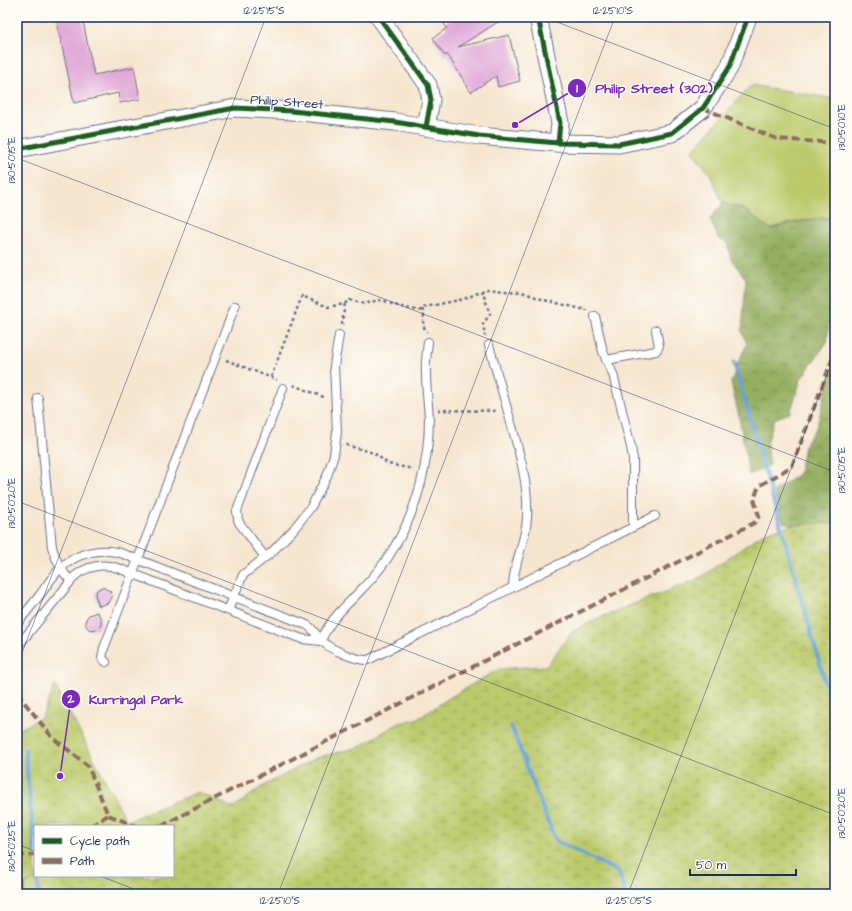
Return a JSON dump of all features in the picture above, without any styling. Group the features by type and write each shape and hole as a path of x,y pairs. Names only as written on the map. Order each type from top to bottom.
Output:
{"street":[{"path":"379,17 428,84 431,100 426,127"},
{"path":"538,17 560,123 558,143"},
{"name":"Philip Street","path":"17,149 235,108 292,111 426,127 479,136 558,143 619,144 672,132 703,108 729,68 748,17"}],"lane":[{"path":"106,662 103,660 102,655 235,306"},
{"path":"595,316 606,360 614,380 632,453 633,527"},
{"path":"606,360 656,351 659,346 656,330"},
{"path":"228,610 243,575 272,552 293,530 317,497 328,476 336,443 338,422 334,366 339,335"},
{"path":"321,641 330,622 376,574 396,546 415,504 424,471 428,437 426,373 428,342"},
{"path":"489,345 524,474 527,504 525,530 513,574 513,587"},
{"path":"264,557 240,524 237,511 283,388"},
{"path":"38,398 52,547 60,569 71,581"},
{"path":"17,624 65,564 80,555 98,551 114,551 138,559 310,627 321,641 330,648 360,659 368,660 655,516"},
{"path":"17,647 79,572 98,566 114,566 302,639 321,641"}],"path":[{"path":"271,377 302,296 328,307 345,303 350,300 365,304 382,300 417,311 425,307 464,299 487,288 522,292 544,300 586,310 588,316 595,316"},
{"path":"482,290 490,314 482,326 489,345"},
{"path":"339,335 345,303"},
{"path":"422,309 424,314 423,326 429,336 428,342"},
{"path":"216,356 278,380"},
{"path":"292,385 336,402"},
{"path":"428,410 508,412"},
{"path":"336,443 374,453 388,464 424,471"}],"green space":[{"path":"751,85 835,99 835,216 790,223 769,229 744,209 723,203 710,174 692,151"},
{"path":"723,203 744,209 770,229 812,219 829,218 835,220 835,303 830,308 827,342 801,379 790,413 774,419 767,444 770,465 749,475 739,416 731,383 747,344 742,331 746,279 731,259 727,243 718,238 710,219"},
{"path":"835,366 835,650 794,526 783,522 774,491 799,474 804,446 817,426 827,386"},
{"path":"821,523 835,524 835,894 17,894 17,888 40,877 174,877 174,825 117,825 198,792 233,808 263,786 316,758 359,747 397,724 419,718 449,698 499,669 546,666 572,632 596,619 698,579 765,532 794,525"},
{"path":"55,685 127,822 120,825 34,825 34,877 40,877 17,888 17,731 42,717"}],"building":[{"path":"56,17 82,17 94,75 134,67 140,99 120,103 118,93 74,103"},
{"path":"453,17 506,17 458,47 509,35 520,81 498,87 496,76 471,92 447,54 445,56 433,38 447,28 444,24"},
{"path":"102,587 110,591 112,596 108,603 99,606 95,595 97,590"},
{"path":"97,612 101,619 101,625 97,629 90,630 86,626 86,619 89,615"}],"waterway":[{"path":"734,362 835,717"},
{"path":"511,726 555,840 619,872 625,894"},
{"path":"25,749 34,842"},
{"path":"37,877 39,894"}],"marked path":[{"path":"703,108 777,139 835,143"},
{"path":"163,825 754,523 759,516 754,499 759,486 792,466 835,352"},
{"path":"17,693 52,737 88,766 108,815 133,825"},
{"path":"93,825 108,815"},
{"path":"17,856 34,854"},
{"path":"17,866 21,894"}],"cycle path":[{"path":"379,17 428,85 431,100 426,127"},
{"path":"538,17 560,123 558,143"},
{"path":"17,149 235,108 292,111 395,122 479,136 558,143 619,144 672,133 703,108 729,68 748,17"}],"place":[{"name":"Philip Street (302)","path":"515,125"},
{"name":"Kurringal Park","path":"60,776"}]}
